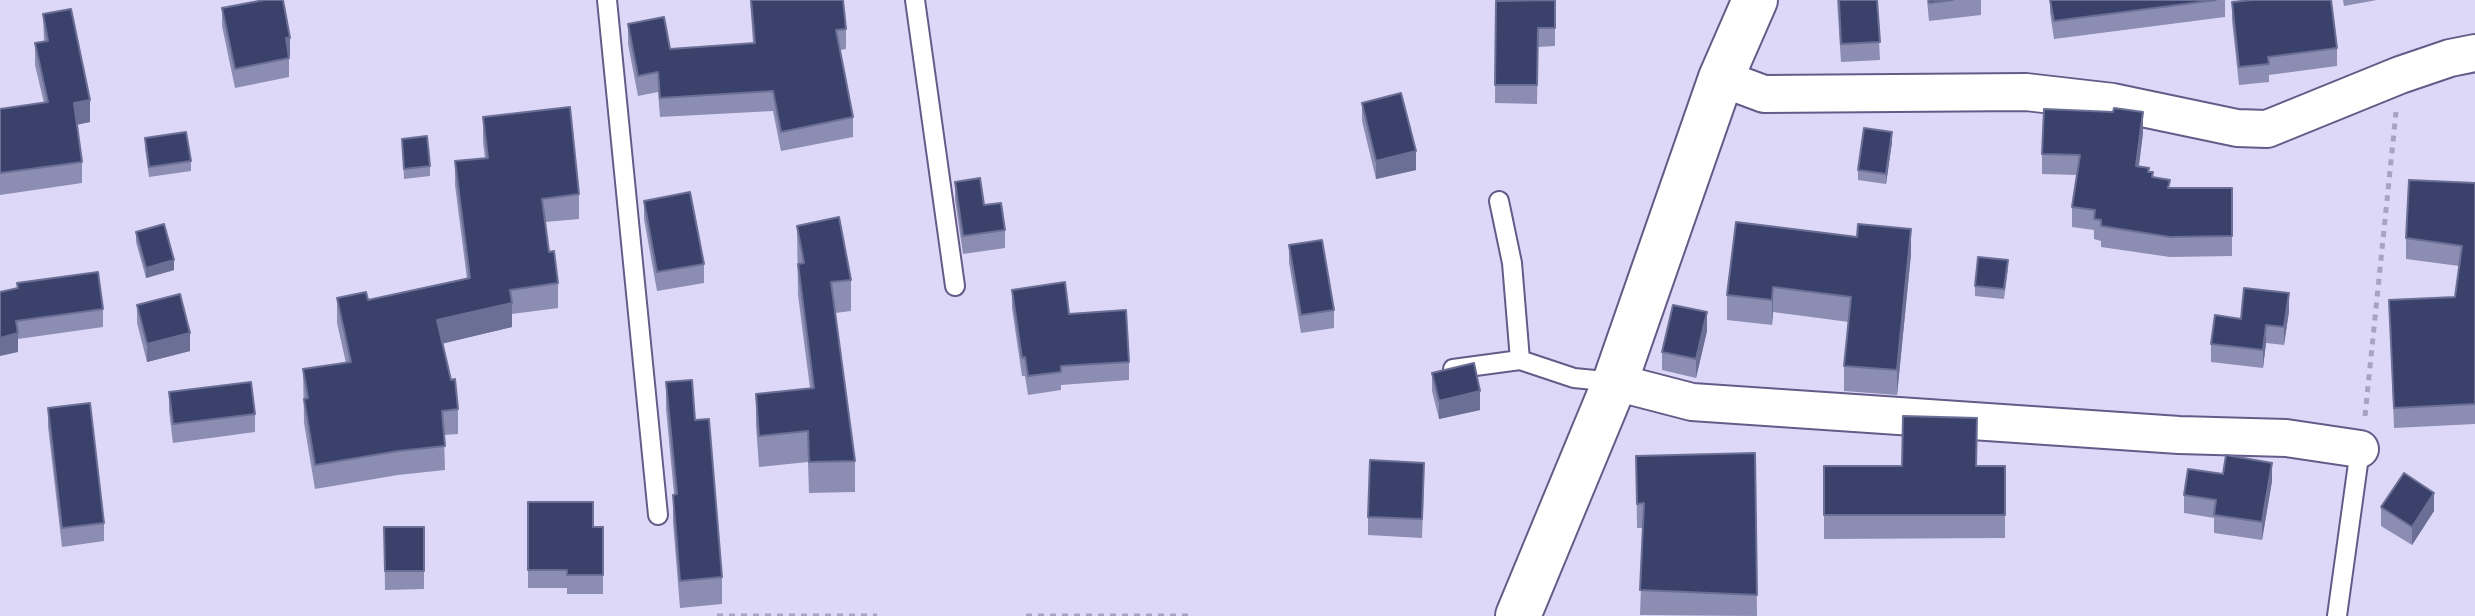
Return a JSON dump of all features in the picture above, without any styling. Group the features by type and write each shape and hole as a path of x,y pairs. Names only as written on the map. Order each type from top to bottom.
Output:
{"main road":[{"path":"1518,616 1615,382 1721,78 1755,0"}],"street":[{"path":"1721,78 1764,94 2026,92 2113,102 2237,128 2267,129 2400,75 2475,53"},
{"path":"1615,382 1692,402 2179,435 2286,438 2360,449"}],"lane":[{"path":"607,0 658,515"},
{"path":"915,0 955,286"},
{"path":"1499,201 1512,263 1520,360"},
{"path":"1438,372 1520,360 1574,378 1615,382"},
{"path":"2337,616 2360,449"}],"path":[{"path":"2360,449 2400,75"},
{"path":"717,616 877,616"},
{"path":"1026,616 1191,616"}],"building":[{"path":"264,0 283,0 290,38 286,38 289,58 235,69 222,8"},
{"path":"751,0 843,0 846,29 836,30 853,117 781,132 773,91 660,98 658,72 638,76 628,24 664,17 670,49 755,43"},
{"path":"1555,0 1555,28 1538,28 1537,85 1495,85 1496,1"},
{"path":"1839,0 1877,0 1880,42 1841,44"},
{"path":"2050,0 2216,0 2054,21"},
{"path":"2331,0 2337,48 2268,57 2269,64 2239,67 2232,2"},
{"path":"71,9 90,100 74,103 82,162 0,173 0,109 48,102 35,43 48,41 43,14"},
{"path":"1401,93 1416,151 1376,161 1362,103"},
{"path":"570,107 579,194 542,199 549,252 554,251 558,283 510,290 512,303 437,320 451,380 455,379 458,409 442,411 445,446 315,465 304,399 308,398 303,369 351,362 337,298 366,292 368,300 470,278 455,161 488,158 483,117"},
{"path":"2114,108 2143,112 2136,166 2149,168 2148,172 2153,172 2152,177 2170,180 2168,188 2232,188 2232,236 2170,237 2101,226 2101,220 2094,219 2095,210 2072,207 2080,155 2042,154 2044,109 2113,112"},
{"path":"1864,128 1892,132 1886,174 1858,170"},
{"path":"186,132 191,161 149,167 145,138"},
{"path":"427,136 430,166 404,169 402,139"},
{"path":"980,178 984,205 1001,203 1005,230 963,236 955,182"},
{"path":"2409,180 2475,183 2475,404 2394,408 2389,300 2455,297 2462,246 2406,238"},
{"path":"690,192 704,264 657,272 644,201"},
{"path":"839,217 851,280 831,282 855,461 809,462 808,431 759,436 756,394 814,388 798,264 804,263 797,226"},
{"path":"1736,222 1857,237 1858,224 1911,229 1897,370 1844,366 1851,297 1773,287 1772,300 1727,295"},
{"path":"164,224 174,260 146,268 136,232"},
{"path":"1322,240 1334,310 1301,315 1289,245"},
{"path":"1978,257 2008,260 2004,289 1975,286"},
{"path":"98,272 103,309 16,321 18,333 0,338 0,292 18,288 17,283"},
{"path":"1065,282 1069,314 1126,310 1129,362 1061,366 1061,372 1028,376 1025,357 1022,358 1012,290"},
{"path":"2244,288 2289,293 2284,327 2266,325 2263,350 2211,344 2215,315 2241,319"},
{"path":"180,294 190,333 147,344 137,305"},
{"path":"1673,305 1707,312 1696,359 1662,352"},
{"path":"1474,363 1480,391 1439,401 1432,373"},
{"path":"692,380 695,420 709,419 722,577 680,581 673,495 677,494 666,382"},
{"path":"251,382 255,414 173,424 169,392"},
{"path":"90,403 104,523 62,528 48,408"},
{"path":"1903,416 1977,418 1976,466 2005,466 2005,515 1824,515 1824,466 1902,466"},
{"path":"1755,453 1757,595 1640,590 1644,503 1637,504 1636,456"},
{"path":"2226,455 2272,463 2262,522 2214,515 2216,500 2184,495 2188,469 2223,474"},
{"path":"1370,460 1424,463 1422,519 1368,517"},
{"path":"2404,473 2434,493 2412,527 2381,507"},
{"path":"528,502 593,502 593,527 603,527 603,575 567,575 567,570 528,570"},
{"path":"384,527 424,527 424,571 385,571"}]}
